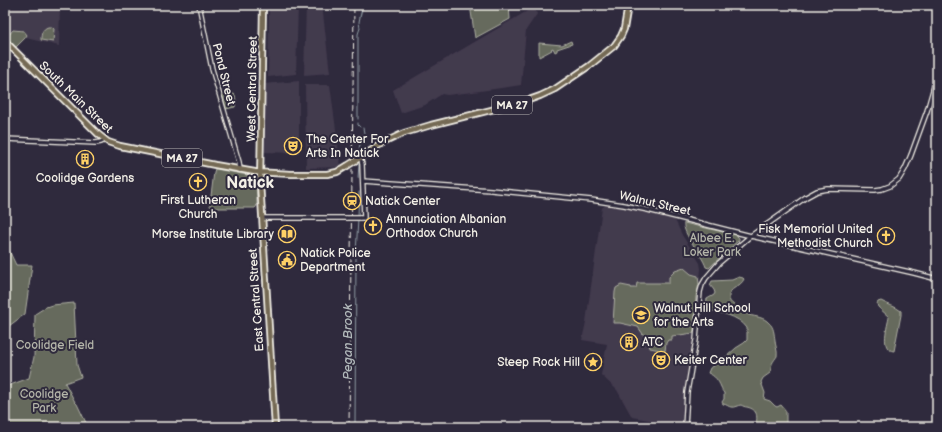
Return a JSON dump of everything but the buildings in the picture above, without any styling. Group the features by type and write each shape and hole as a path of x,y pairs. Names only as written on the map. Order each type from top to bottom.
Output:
{"main road":[{"name":"West Central Street","path":"260,172 263,5"},
{"name":"MA 27","path":"260,172 291,174 327,174 337,172 381,144 404,133 525,102 556,89 614,46 623,33 628,5"},
{"name":"South Main Street","path":"5,41 105,140 124,147 240,170 260,172"},
{"name":"East Central Street","path":"260,172 275,427"}],"street":[{"name":"Pond Street","path":"199,5 212,70 240,170"},
{"path":"685,427 687,387 696,340 701,289 712,270 751,236 817,191 828,189 875,190 886,187 897,181 903,173 911,155 937,76"},
{"path":"5,139 94,143 105,140"},
{"path":"262,218 364,218 362,163 359,158"},
{"name":"Walnut Street","path":"363,181 483,190 616,204 648,210 741,234 937,279"},
{"path":"741,234 741,244"},
{"path":"270,427 275,427"}],"shaded area":[{"path":"5,5 60,5 59,46 26,38 16,48 5,38"},
{"path":"269,5 298,5 296,74 268,77"},
{"path":"306,5 322,5 330,73 304,75"},
{"path":"534,7 537,14 526,30 521,85 447,95 442,94 425,105 401,113 393,90"},
{"path":"299,81 299,153 263,152 264,84"},
{"path":"305,85 330,85 341,167 306,168"},
{"name":"Walnut Hill School for the Arts","path":"607,205 640,211 675,220 682,235 700,263 701,269 696,292 693,339 684,391 682,426 632,417 617,390 601,375 607,344 582,340 586,322 602,208"}],"green space":[{"path":"470,5 509,5 510,19 475,38"},
{"path":"48,27 52,27 54,29 53,42 41,40 42,32"},
{"path":"13,30 24,31 27,35 16,47 6,38"},
{"path":"571,41 572,44 557,49 555,52 553,48 539,57 539,43 562,45"},
{"path":"230,91 235,95 235,107 226,109 222,94"},
{"path":"215,169 253,177 256,182 256,207 213,208 210,206"},
{"name":"Albee E. Loker Park","path":"684,223 736,235 739,240 709,268 706,267 701,256 686,233"},
{"path":"5,242 16,265 32,265 25,314 5,329"},
{"path":"684,268 691,274 698,276 699,284 696,297 694,333 672,336 672,340 668,340 666,343 665,351 650,348 648,341 638,327 613,323 616,288 621,285 636,288 637,283 669,283 669,277 675,271"},
{"path":"739,277 744,279 730,292 730,302 749,315 767,321 773,329 777,356 772,363 770,373 763,378 761,382 765,393 764,399 770,401 777,407 781,405 786,411 786,427 756,427 757,417 754,410 741,405 730,407 723,404 724,393 719,382 713,375 708,373 710,368 747,340 747,328 739,320 728,315 705,309 707,299 715,293 710,285 712,281 732,280"},
{"path":"881,301 901,311 894,351 889,350 887,346 886,331 889,317 878,307 878,302"},
{"path":"74,303 77,365 81,377 65,383 88,427 5,427 5,387 29,378 34,357 35,314 52,305"}],"waterway":[{"name":"Pegan Brook","path":"358,119 358,34 363,5"},
{"name":"Pegan Brook","path":"358,123 360,127"},
{"name":"Pegan Brook","path":"359,153 360,142 364,133 363,128"},
{"name":"Pegan Brook","path":"358,178 359,164"},
{"name":"Pegan Brook","path":"358,216 359,192"},
{"name":"Pegan Brook","path":"356,254 358,219"},
{"name":"Pegan Brook","path":"355,427 356,258"}],"railway":[{"path":"349,427 354,5"}],"place":[{"name":"The Center For Arts In Natick","path":"293,146"},
{"name":"Coolidge Gardens","path":"85,159"},
{"name":"First Lutheran Church","path":"198,182"},
{"name":"Natick Center","path":"352,201"},
{"name":"Annunciation Albanian Orthodox Church","path":"373,226"},
{"name":"Morse Institute Library","path":"287,234"},
{"name":"Fisk Memorial United Methodist Church","path":"886,236"},
{"name":"Natick Police Department","path":"287,260"},
{"name":"Walnut Hill School for the Arts","path":"641,315"},
{"name":"ATC","path":"629,342"},
{"name":"Keiter Center","path":"661,360"},
{"name":"Steep Rock Hill","path":"593,362"}],"district":[{"name":"Natick","path":"250,182"}],"park label":[{"name":"Coolidge Field","path":"55,345"},
{"name":"Coolidge Park","path":"44,401"}]}
